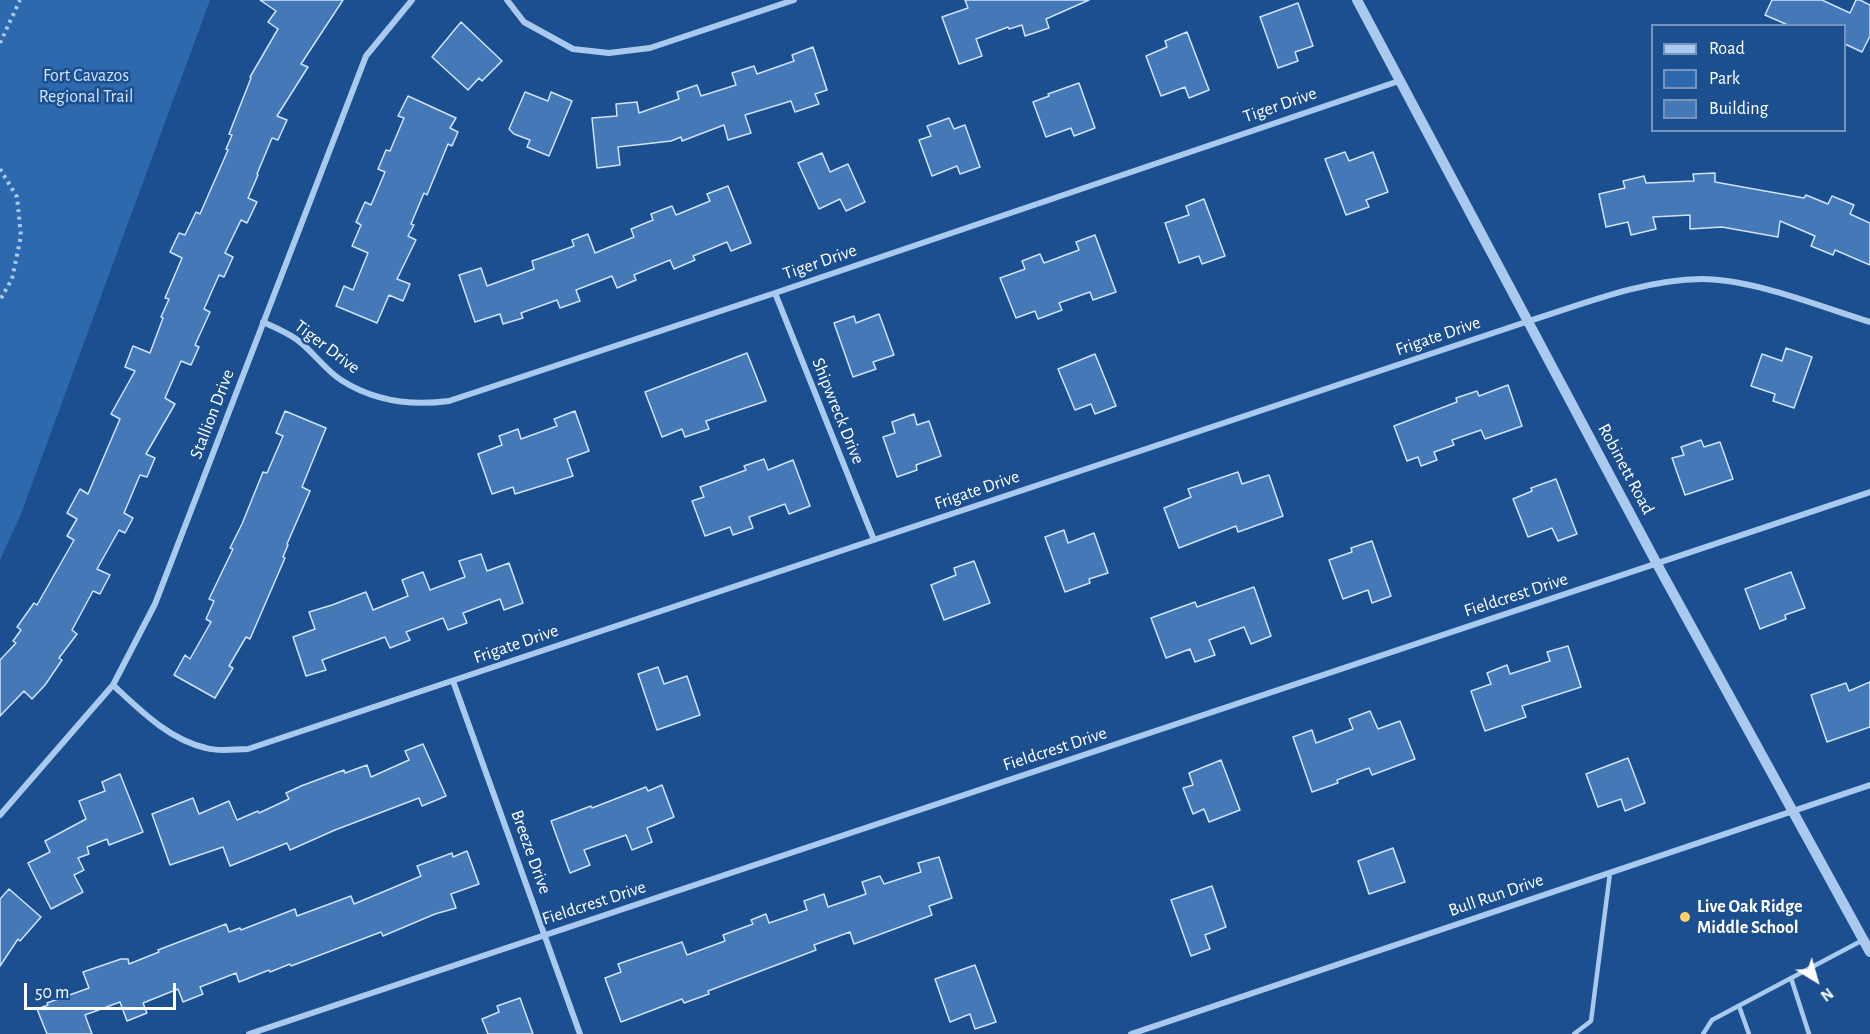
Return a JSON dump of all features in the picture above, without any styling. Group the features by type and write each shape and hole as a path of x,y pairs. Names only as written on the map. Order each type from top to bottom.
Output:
{"street":[{"name":"Stallion Drive","path":"0,815 113,685 155,604 366,56 412,0"},
{"path":"507,0 524,22 573,49 609,53 650,48 794,0"},
{"name":"Robinett Road","path":"1357,0 1657,564 1870,952"},
{"name":"Tiger Drive","path":"263,322 296,339 341,380 369,394 399,402 426,404 449,401 1399,81"},
{"name":"Frigate Drive","path":"113,685 149,719 179,739 207,749 248,749 1624,291 1661,283 1704,279 1756,286 1870,322"},
{"name":"Shipwreck Drive","path":"775,293 874,540"},
{"name":"Fieldcrest Drive","path":"249,1034 1870,492"},
{"name":"Breeze Drive","path":"453,681 580,1034"},
{"name":"Bull Run Drive","path":"1131,1034 1870,785"}],"lane":[{"path":"1574,1034 1591,1021 1610,873"},
{"path":"1703,1034 1712,1020 1863,940"},
{"path":"1791,978 1809,1034"},
{"path":"1740,1006 1749,1034"}],"path":[{"path":"0,43 20,0"},
{"path":"0,169 17,197 21,236 12,279 0,300"}],"green space":[{"name":"Fort Cavazos Regional Trail","path":"0,0 210,0 21,514 0,560"}],"building":[{"path":"260,0 343,0 301,64 308,67 277,116 287,120 278,140 272,138 248,198 257,202 247,223 241,220 225,253 233,257 224,277 219,275 204,309 210,312 195,345 199,347 191,365 181,361 165,398 175,404 146,454 155,458 147,477 140,475 124,513 133,518 125,533 119,530 97,569 110,575 100,594 93,591 72,630 77,634 59,658 62,660 45,685 32,699 24,691 0,716 0,660 16,643 13,641 21,630 17,627 34,603 37,605 74,540 67,536 77,519 67,513 80,489 88,494 120,419 111,414 135,371 125,367 133,346 150,353 169,299 165,298 182,258 170,252 179,233 185,235 196,212 200,214 228,150 226,149 232,135 229,134 250,77 278,29 268,22 276,11"},
{"path":"965,0 1089,0 1046,19 1049,28 1025,36 1022,25 1009,29 1008,27 976,39 982,56 959,64 942,17 968,8"},
{"path":"1772,0 1822,0 1850,13 1856,0 1860,0 1870,5 1870,36 1862,52 1846,44 1846,24 1785,24 1765,15"},
{"path":"1298,3 1313,46 1295,52 1298,61 1278,68 1260,17"},
{"path":"461,22 502,61 482,81 479,78 468,90 432,57"},
{"path":"1187,32 1209,90 1189,98 1185,87 1161,96 1146,56 1167,47 1165,41"},
{"path":"813,47 827,90 815,94 819,104 795,112 791,101 745,115 751,133 728,140 724,125 682,141 681,137 671,141 618,147 620,165 597,168 592,118 617,116 616,104 637,102 639,113 679,99 677,92 697,85 701,96 736,85 732,73 754,66 757,74 794,61 792,55"},
{"path":"1079,83 1095,128 1074,136 1071,128 1046,137 1033,102"},
{"path":"525,92 548,101 551,92 572,101 549,156 527,147 530,140 514,134 509,129"},
{"path":"408,96 456,118 450,128 458,132 452,146 448,144 427,195 424,193 411,224 414,225 408,236 416,240 397,279 410,284 403,301 389,295 377,323 336,306 344,286 353,290 368,253 352,246 361,225 356,222 365,202 371,205 385,172 378,169 386,150 390,151 404,118 398,116"},
{"path":"949,118 954,129 965,125 980,167 960,174 957,166 932,176 919,140 931,136 927,126"},
{"path":"1345,152 1349,161 1373,152 1388,192 1366,200 1369,207 1346,215 1325,159"},
{"path":"822,153 830,172 848,164 865,202 846,211 840,199 819,209 798,163"},
{"path":"1715,173 1715,182 1804,198 1806,195 1828,204 1832,196 1854,205 1850,214 1870,223 1870,265 1835,250 1833,255 1811,246 1815,236 1780,221 1778,237 1722,227 1690,229 1690,215 1653,217 1656,229 1631,235 1628,222 1606,227 1599,194 1625,188 1623,181 1644,176 1646,183 1694,181 1693,174"},
{"path":"728,186 751,243 731,251 727,242 693,256 695,260 674,269 670,260 634,275 636,280 617,288 612,276 576,290 580,301 560,308 557,300 521,313 523,318 503,324 500,314 475,322 459,275 481,268 487,286 534,269 532,261 574,246 572,240 588,234 595,253 634,237 631,229 653,220 651,214 672,206 676,215 710,201 707,194"},
{"path":"1204,199 1225,256 1202,264 1199,256 1179,263 1165,223 1189,215 1186,206"},
{"path":"1095,235 1116,292 1093,300 1090,292 1059,303 1062,310 1038,319 1035,311 1016,318 1000,278 1025,269 1022,261 1040,254 1044,263 1079,250 1076,242"},
{"path":"879,314 894,355 873,362 876,369 853,377 834,323 854,316 856,323"},
{"path":"1786,348 1812,357 1794,408 1773,401 1775,394 1751,386 1762,354 1782,361"},
{"path":"747,353 766,401 706,421 709,429 685,437 682,429 662,437 645,392"},
{"path":"1095,354 1116,406 1095,414 1091,404 1075,410 1058,369"},
{"path":"1508,385 1522,426 1485,439 1481,430 1452,440 1454,445 1434,452 1437,460 1421,466 1418,457 1407,461 1394,426 1457,402 1456,398 1477,391 1479,396"},
{"path":"285,411 326,428 302,487 310,491 287,544 283,557 285,558 250,639 246,637 229,666 233,668 215,698 174,675 185,655 190,659 211,622 206,619 214,601 209,599 233,549 230,548 263,472 267,473 283,436 276,433"},
{"path":"575,411 589,451 567,459 573,476 515,494 513,487 492,494 478,454 502,445 499,436 518,429 521,439 557,426 554,419"},
{"path":"914,414 917,425 929,421 941,456 916,465 917,470 897,477 883,437 895,433 892,422"},
{"path":"1701,440 1704,447 1720,442 1733,479 1685,495 1672,458 1684,455 1681,447"},
{"path":"764,459 768,470 793,460 810,506 789,514 785,504 749,517 753,528 733,535 730,527 705,536 692,501 704,497 700,487 746,470 744,466"},
{"path":"1238,472 1242,484 1269,475 1283,516 1238,532 1236,526 1179,548 1164,508 1191,497 1188,489"},
{"path":"1556,479 1577,534 1558,541 1552,528 1528,537 1513,499 1532,491 1531,488"},
{"path":"1064,530 1068,543 1094,533 1108,573 1089,579 1090,583 1065,592 1045,537"},
{"path":"1372,541 1391,596 1372,603 1368,590 1343,599 1329,560 1352,552 1351,548"},
{"path":"481,554 487,571 509,563 523,603 504,610 500,599 463,613 467,623 448,630 443,618 406,632 410,640 390,648 385,637 322,660 326,670 306,676 293,637 315,629 309,612 366,592 373,610 408,596 402,580 423,572 430,590 465,577 459,561"},
{"path":"974,561 990,603 944,620 931,585 956,575 954,568"},
{"path":"1791,572 1805,608 1785,615 1786,619 1760,629 1745,589"},
{"path":"1254,587 1271,636 1251,644 1244,627 1209,640 1215,655 1195,662 1190,649 1166,658 1151,618 1195,602 1197,607"},
{"path":"1568,646 1581,687 1522,706 1526,717 1485,731 1471,691 1491,684 1487,673 1507,665 1510,674 1550,661 1547,652"},
{"path":"658,667 664,684 687,676 700,715 657,730 638,674"},
{"path":"1870,682 1870,727 1827,742 1811,695 1846,683 1849,691"},
{"path":"1370,711 1378,729 1400,721 1415,759 1372,775 1369,768 1312,792 1293,737 1312,730 1316,743 1353,729 1349,719"},
{"path":"423,744 446,796 422,806 419,798 290,850 287,843 230,866 223,847 170,865 152,814 193,798 199,814 229,801 237,820 289,799 286,793 344,770 345,773 367,765 371,777 409,760 405,751"},
{"path":"1628,758 1645,803 1625,811 1621,799 1598,807 1586,774"},
{"path":"1221,760 1240,810 1209,822 1204,809 1193,814 1183,788 1193,785 1189,773"},
{"path":"120,774 143,832 109,845 107,839 87,847 89,854 78,858 84,870 74,875 83,892 51,909 28,863 50,852 45,841 86,819 79,801 105,791 102,782"},
{"path":"662,785 674,817 647,828 652,842 632,850 626,835 584,850 590,865 570,873 551,821 646,787 648,791"},
{"path":"1393,848 1405,882 1369,894 1358,861"},
{"path":"467,851 479,884 451,894 456,908 435,914 383,936 381,932 291,966 290,964 270,972 269,970 239,982 236,973 200,987 203,994 183,1002 178,989 143,1003 147,1013 127,1021 120,1002 85,1015 92,1034 47,1034 37,1009 48,1005 47,1003 89,988 83,972 121,959 128,959 129,964 159,952 158,950 226,924 229,932 240,928 241,930 295,909 297,916 351,896 354,904 421,876 417,866 452,853 453,857"},
{"path":"939,857 952,898 929,906 932,915 854,944 850,932 814,945 816,950 708,991 709,994 684,1003 682,999 621,1022 605,978 621,972 618,964 682,942 687,955 725,941 723,935 753,924 751,920 766,914 769,923 807,910 804,901 824,894 828,907 866,894 862,882 880,876 884,884 921,872 918,863"},
{"path":"1212,886 1226,927 1205,935 1210,949 1191,956 1171,900"},
{"path":"9,889 41,917 20,941 18,939 0,966 0,899"},
{"path":"975,965 996,1022 975,1029 970,1014 950,1022 935,979"},
{"path":"520,998 533,1034 488,1034 482,1019 499,1012 497,1006"}],"place":[{"name":"Live Oak Ridge Middle School","path":"1685,917"}]}
